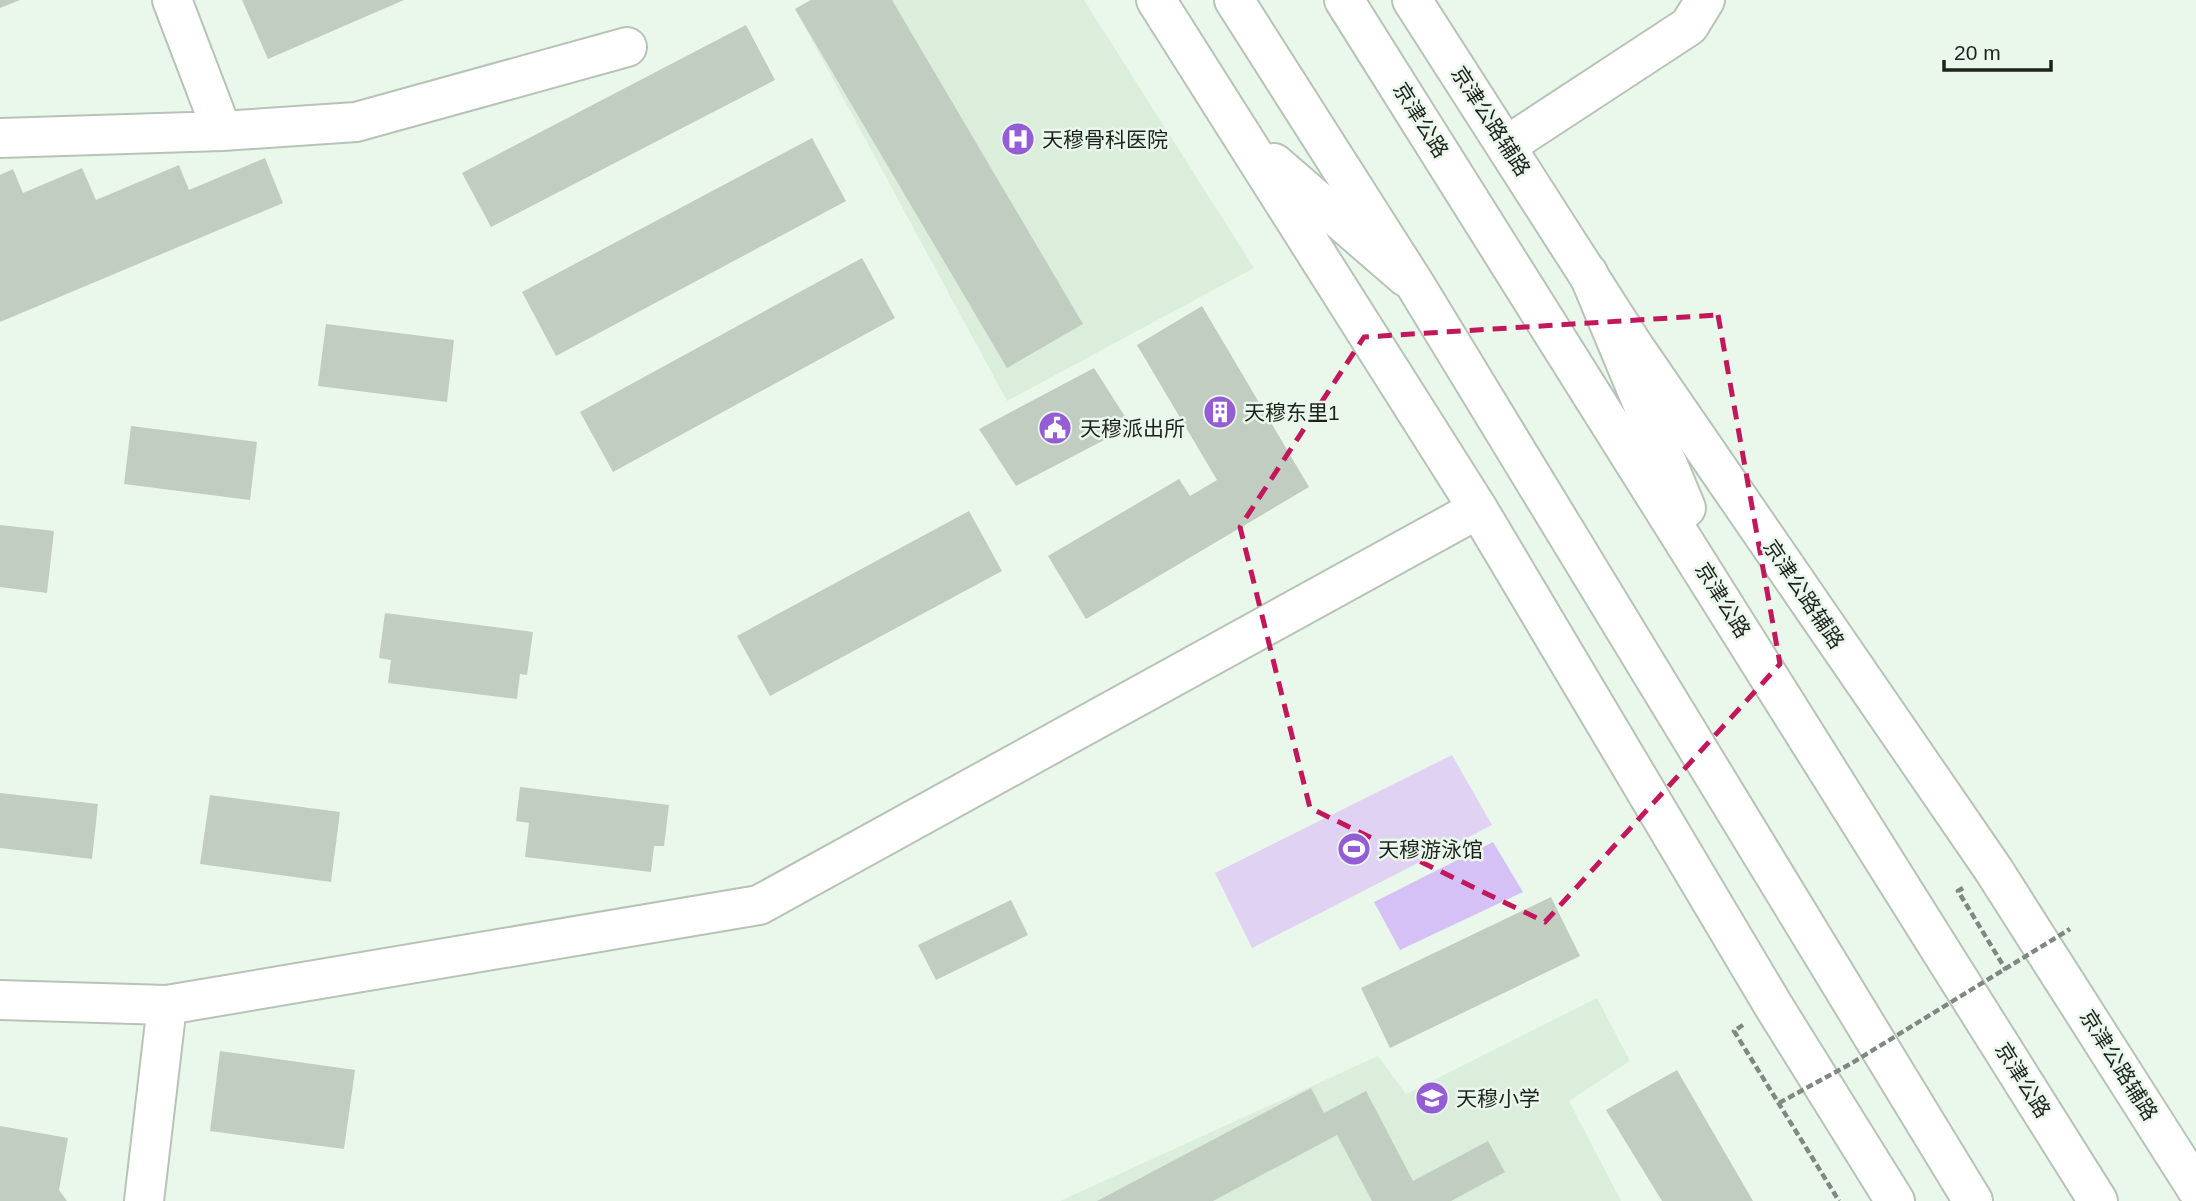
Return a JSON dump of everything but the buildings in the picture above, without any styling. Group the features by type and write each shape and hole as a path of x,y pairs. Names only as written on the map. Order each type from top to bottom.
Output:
{"main road":[{"path":"172,0 222,131"},
{"path":"1156,0 1478,509 1773,1005 1895,1201"},
{"path":"1234,0 1416,286 1973,1201"},
{"name":"京津公路","path":"1344,0 2098,1201"},
{"name":"京津公路辅路","path":"1412,0 1633,345 1993,869 2196,1188"},
{"path":"1506,146 1689,26 1705,0"},
{"path":"0,138 222,131 356,122 627,47"},
{"path":"1243,136 1416,286"},
{"path":"1588,273 1729,610"},
{"path":"0,1000 167,1005 759,905 1478,509"},
{"path":"144,1201 167,1005"}],"path":[{"path":"1958,891 2006,970"},
{"path":"1779,1102 1852,1063 2070,929"},
{"path":"1734,1031 1839,1201"}],"highlighted area":[{"path":"1718,315 1780,664 1545,922 1310,808 1240,527 1364,337"}],"shaded area":[{"name":"天穆骨科医院","path":"810,0 1084,0 1254,268 1007,401 795,9"},
{"name":"天穆游泳馆","path":"1452,755 1492,825 1252,948 1215,873"},
{"path":"1493,842 1523,892 1400,950 1374,902"},
{"name":"天穆小学","path":"1597,998 1630,1061 1569,1101 1621,1201 1060,1201 1378,1056 1406,1094"}],"place":[{"name":"天穆骨科医院","path":"1018,139"},
{"name":"天穆东里1","path":"1220,412"},
{"name":"天穆派出所","path":"1055,428"},
{"name":"天穆游泳馆","path":"1354,849"},
{"name":"天穆小学","path":"1432,1098"}]}
